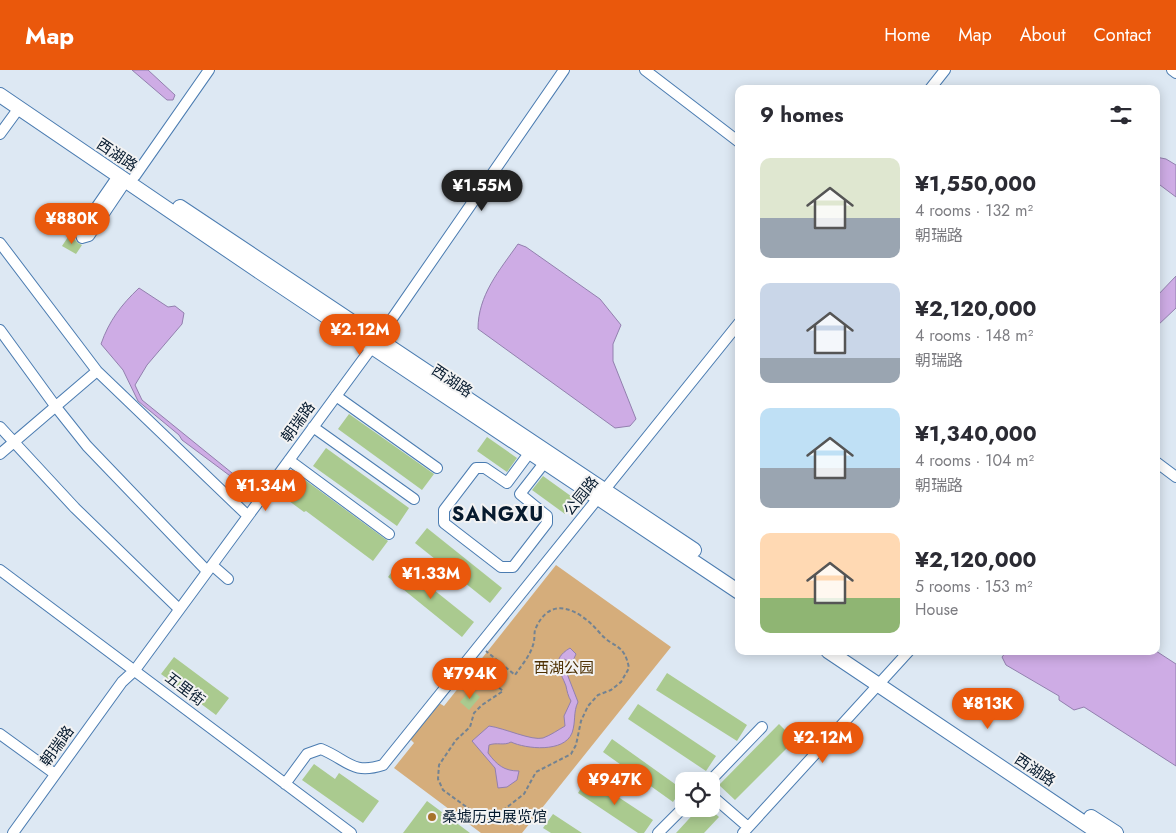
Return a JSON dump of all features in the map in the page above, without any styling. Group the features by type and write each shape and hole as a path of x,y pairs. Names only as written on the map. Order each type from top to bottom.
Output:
{"main road":[{"name":"西湖路","path":"0,85 126,178"},
{"name":"西湖路","path":"0,95 601,494 735,589"},
{"name":"西湖路","path":"375,343 545,462 601,494 735,578"},
{"name":"西湖路","path":"835,655 881,681 1116,833"},
{"name":"西湖路","path":"850,655 881,681 1099,833"}],"street":[{"path":"126,178 89,236 82,238 80,231 126,178 209,70"},
{"name":"朝瑞路","path":"13,833 122,682 135,670 375,343 564,70"},
{"path":"645,70 735,139"},
{"path":"933,85 946,70"},
{"path":"1172,70 1176,73"},
{"path":"0,134 19,108"},
{"path":"0,243 97,371 248,516"},
{"name":"公园路","path":"286,784 307,754 321,749 352,767 367,770 382,765 390,757 735,328"},
{"path":"0,330 56,407 88,446 209,568 228,579"},
{"path":"0,454 97,371"},
{"path":"336,396 437,468"},
{"path":"0,427 75,508 179,609"},
{"path":"313,427 414,499"},
{"path":"530,452 507,483 485,468 476,468 444,510 444,523 500,567 513,567 547,524 546,516 520,494 545,462"},
{"path":"289,460 389,534"},
{"path":"1160,465 1176,476"},
{"name":"五里街","path":"0,570 351,833"},
{"path":"720,804 746,830 905,655"},
{"path":"719,772 762,727"},
{"path":"0,734 55,774"},
{"path":"658,833 675,816"}],"path":[{"path":"467,661 504,691 482,704 474,713 470,727 456,740 439,765 438,779 443,790 480,816 497,815 524,794 536,772 571,754 576,745 580,721 588,706 598,695 611,690 621,682 630,668 627,654 619,646 606,641 588,620 571,608 559,607 545,615 535,630 533,645 515,675 480,646"}],"green space":[{"name":"西湖公园","path":"556,565 671,647 522,833 481,833 394,768 414,743 410,739 439,703 444,706"}],"shaded area":[{"path":"132,70 148,70 175,95 173,100 167,100"},
{"path":"1160,158 1176,165 1176,197 1160,185"},
{"path":"518,244 526,247 600,299 621,325 613,344 613,361 636,419 630,426 615,428 478,329 479,317 486,294 497,274"},
{"path":"1176,276 1176,308 1160,323 1160,293"},
{"path":"139,288 168,307 175,306 184,313 182,324 147,365 135,385 142,400 253,490 249,490 182,440 179,435 138,401 123,370 101,344 116,314"},
{"path":"570,648 576,654 572,663 564,659 564,666 578,702 572,733 561,744 544,748 535,748 511,742 489,745 488,753 498,764 509,770 519,771 517,780 507,787 498,788 495,768 472,741 489,726 525,736 543,738 565,726 564,716 571,701 559,670 558,661 564,652"},
{"path":"1160,654 1176,664 1176,766 1084,707 1074,710 1059,700 1059,696 1006,665 1002,657 1004,655"}],"building":[{"path":"70,234 82,245 76,254 62,246"},
{"path":"349,414 434,474 422,490 338,429"},
{"path":"487,437 517,458 507,472 477,451"},
{"path":"326,448 409,508 397,526 313,466"},
{"path":"543,476 575,499 565,514 532,490"},
{"path":"301,477 388,541 373,561 306,511 304,512 285,498"},
{"path":"427,528 502,588 490,603 415,543"},
{"path":"399,562 474,622 462,637 388,577"},
{"path":"174,657 229,698 216,715 161,674"},
{"path":"667,673 747,725 737,741 656,690"},
{"path":"471,689 480,697 469,710 460,702"},
{"path":"638,704 716,756 706,771 628,719"},
{"path":"779,724 795,740 735,800 720,784"},
{"path":"612,739 675,784 675,799 673,802 603,752"},
{"path":"314,764 335,779 339,773 379,801 363,823 302,780"},
{"path":"588,777 653,820 644,833 638,833 578,793"},
{"name":"桑墟历史展览馆","path":"427,801 470,833 403,833"},
{"path":"553,814 582,833 551,833 543,828"},
{"path":"691,817 719,817 704,833 676,833"}],"place":[{"name":"桑墟历史展览馆","path":"432,817"}],"district":[{"name":"SANGXU","path":"498,514"}]}
